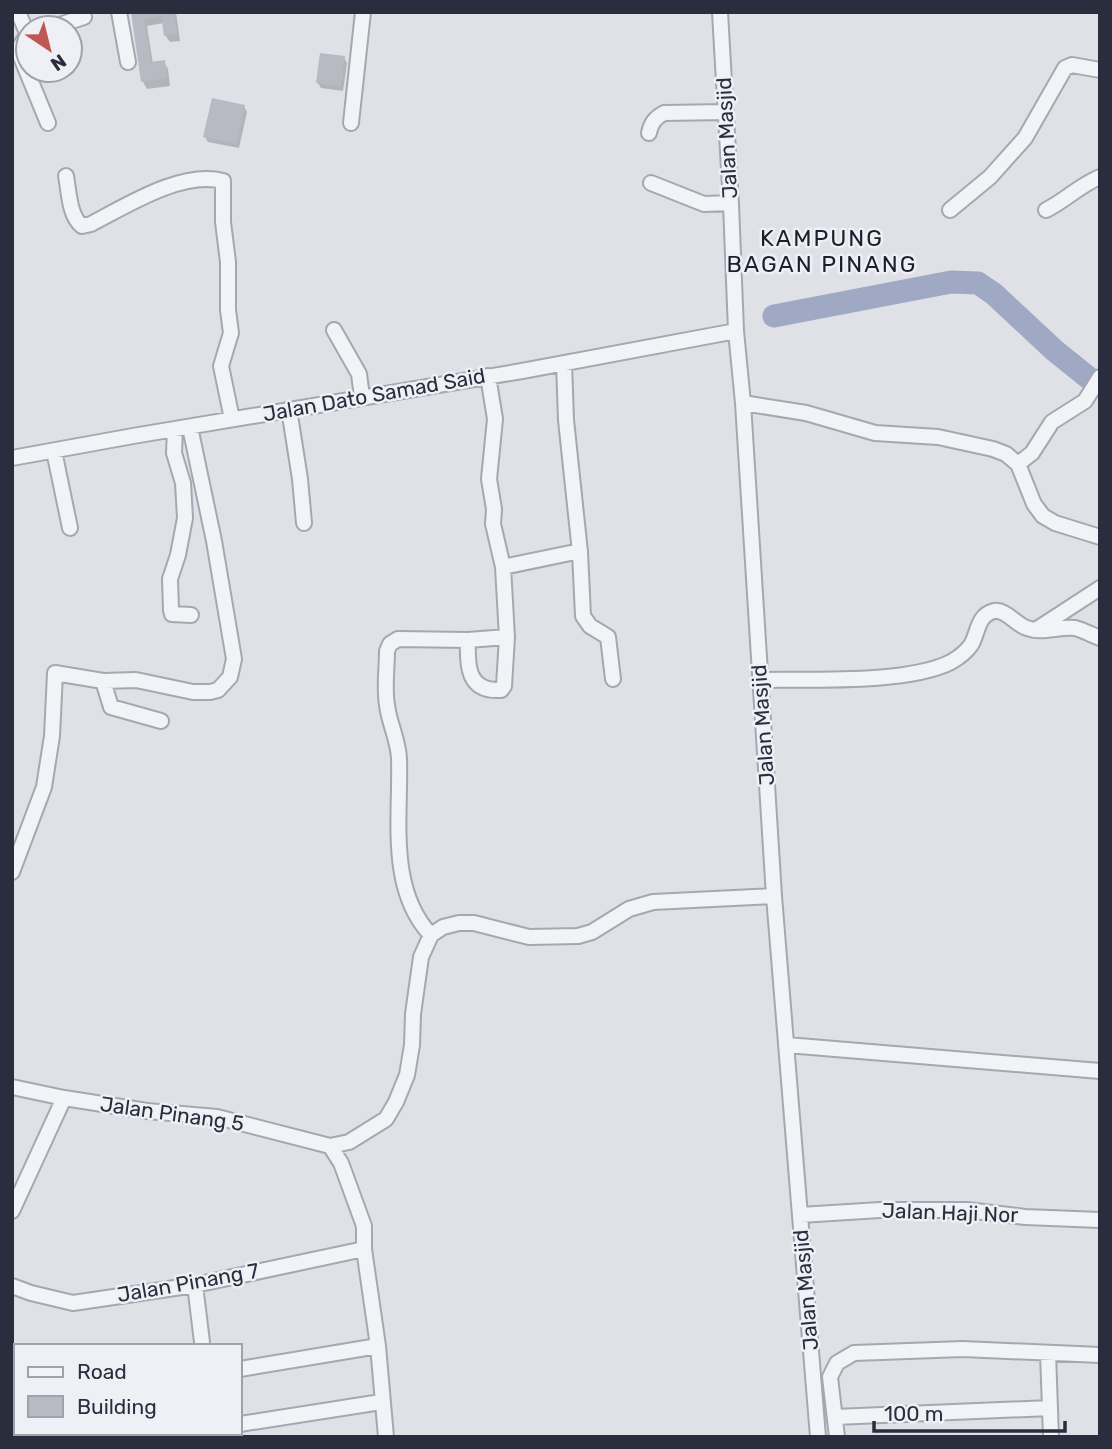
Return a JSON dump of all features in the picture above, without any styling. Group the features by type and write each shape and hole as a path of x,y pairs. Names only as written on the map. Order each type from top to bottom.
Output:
{"street":[{"path":"119,12 128,62"},
{"path":"351,123 363,12"},
{"name":"Jalan Masjid","path":"720,12 736,331 743,403 759,680 818,1437"},
{"path":"950,210 990,177 1025,138 1065,68 1072,65 1100,70"},
{"path":"30,84 48,123"},
{"path":"649,133 657,117 664,113 726,112"},
{"path":"66,176 73,213 77,223 82,226 167,188 210,177 223,181 223,222 228,261 231,334 221,366 232,419"},
{"path":"1046,210 1086,182 1100,177"},
{"path":"651,183 705,204 731,204"},
{"path":"334,330 359,378 362,397"},
{"name":"Jalan Dato Samad Said","path":"12,458 736,331"},
{"path":"565,363 566,420 580,551 583,616 590,626 608,637 613,679"},
{"path":"468,640 468,663 474,681 480,687 501,690 504,686 507,637 503,567 493,524 494,509 489,479 495,419 488,376"},
{"path":"1018,464 1032,453 1052,422 1077,408 1091,393 1100,377"},
{"path":"743,403 806,412 875,433 938,437 979,445 1006,454 1018,464 1034,504 1043,516 1055,523 1100,537"},
{"path":"289,409 304,523"},
{"path":"12,872 44,787 52,736 55,673 103,681 136,680 193,692 218,690 230,677 234,659 214,541 190,427"},
{"path":"174,429 174,453 183,483 185,518 170,579 171,610 173,615 191,615"},
{"path":"54,451 69,528"},
{"path":"503,567 580,551"},
{"path":"1036,630 1100,587"},
{"path":"1069,606 1075,628"},
{"path":"759,680 876,677 926,671 951,662 962,654 973,643 976,628 984,617 994,611 1004,613 1020,625 1036,630 1075,628 1100,638"},
{"path":"431,935 411,905 401,867 397,829 399,757 393,724 386,705 387,651 390,644 398,639 468,640 507,637"},
{"path":"103,681 111,707 162,721"},
{"path":"386,1437 378,1346 364,1249 364,1226 341,1163 330,1146 349,1142 386,1119 396,1102 407,1075 421,957 431,935 443,927 474,923 529,937 578,936 592,932 629,909 653,902 774,895"},
{"path":"787,1045 1100,1071"},
{"name":"Jalan Pinang 5","path":"12,1087 147,1111 217,1117 330,1146"},
{"path":"12,1211 64,1098"},
{"name":"Jalan Haji Nor","path":"800,1215 880,1210 967,1210 1025,1217 1100,1220"},
{"name":"Jalan Pinang 7","path":"12,1286 73,1303 195,1285 364,1249"},
{"path":"195,1285 202,1342"},
{"path":"242,1369 378,1346"},
{"path":"837,1437 830,1377 837,1363 854,1353 963,1349 1100,1355"},
{"path":"1048,1353 1051,1437"},
{"path":"242,1424 381,1402"},
{"path":"835,1417 1050,1408"}],"building":[{"path":"131,12 174,12 177,34 164,36 161,16 144,19 151,62 165,60 167,78 141,82"},
{"path":"320,53 345,56 341,87 316,83"},
{"path":"212,98 245,105 237,144 203,137"}],"waterway":[{"path":"774,316 951,282 978,283 1100,387"}],"district":[{"name":"KAMPUNG BAGAN PINANG","path":"822,251"}]}
